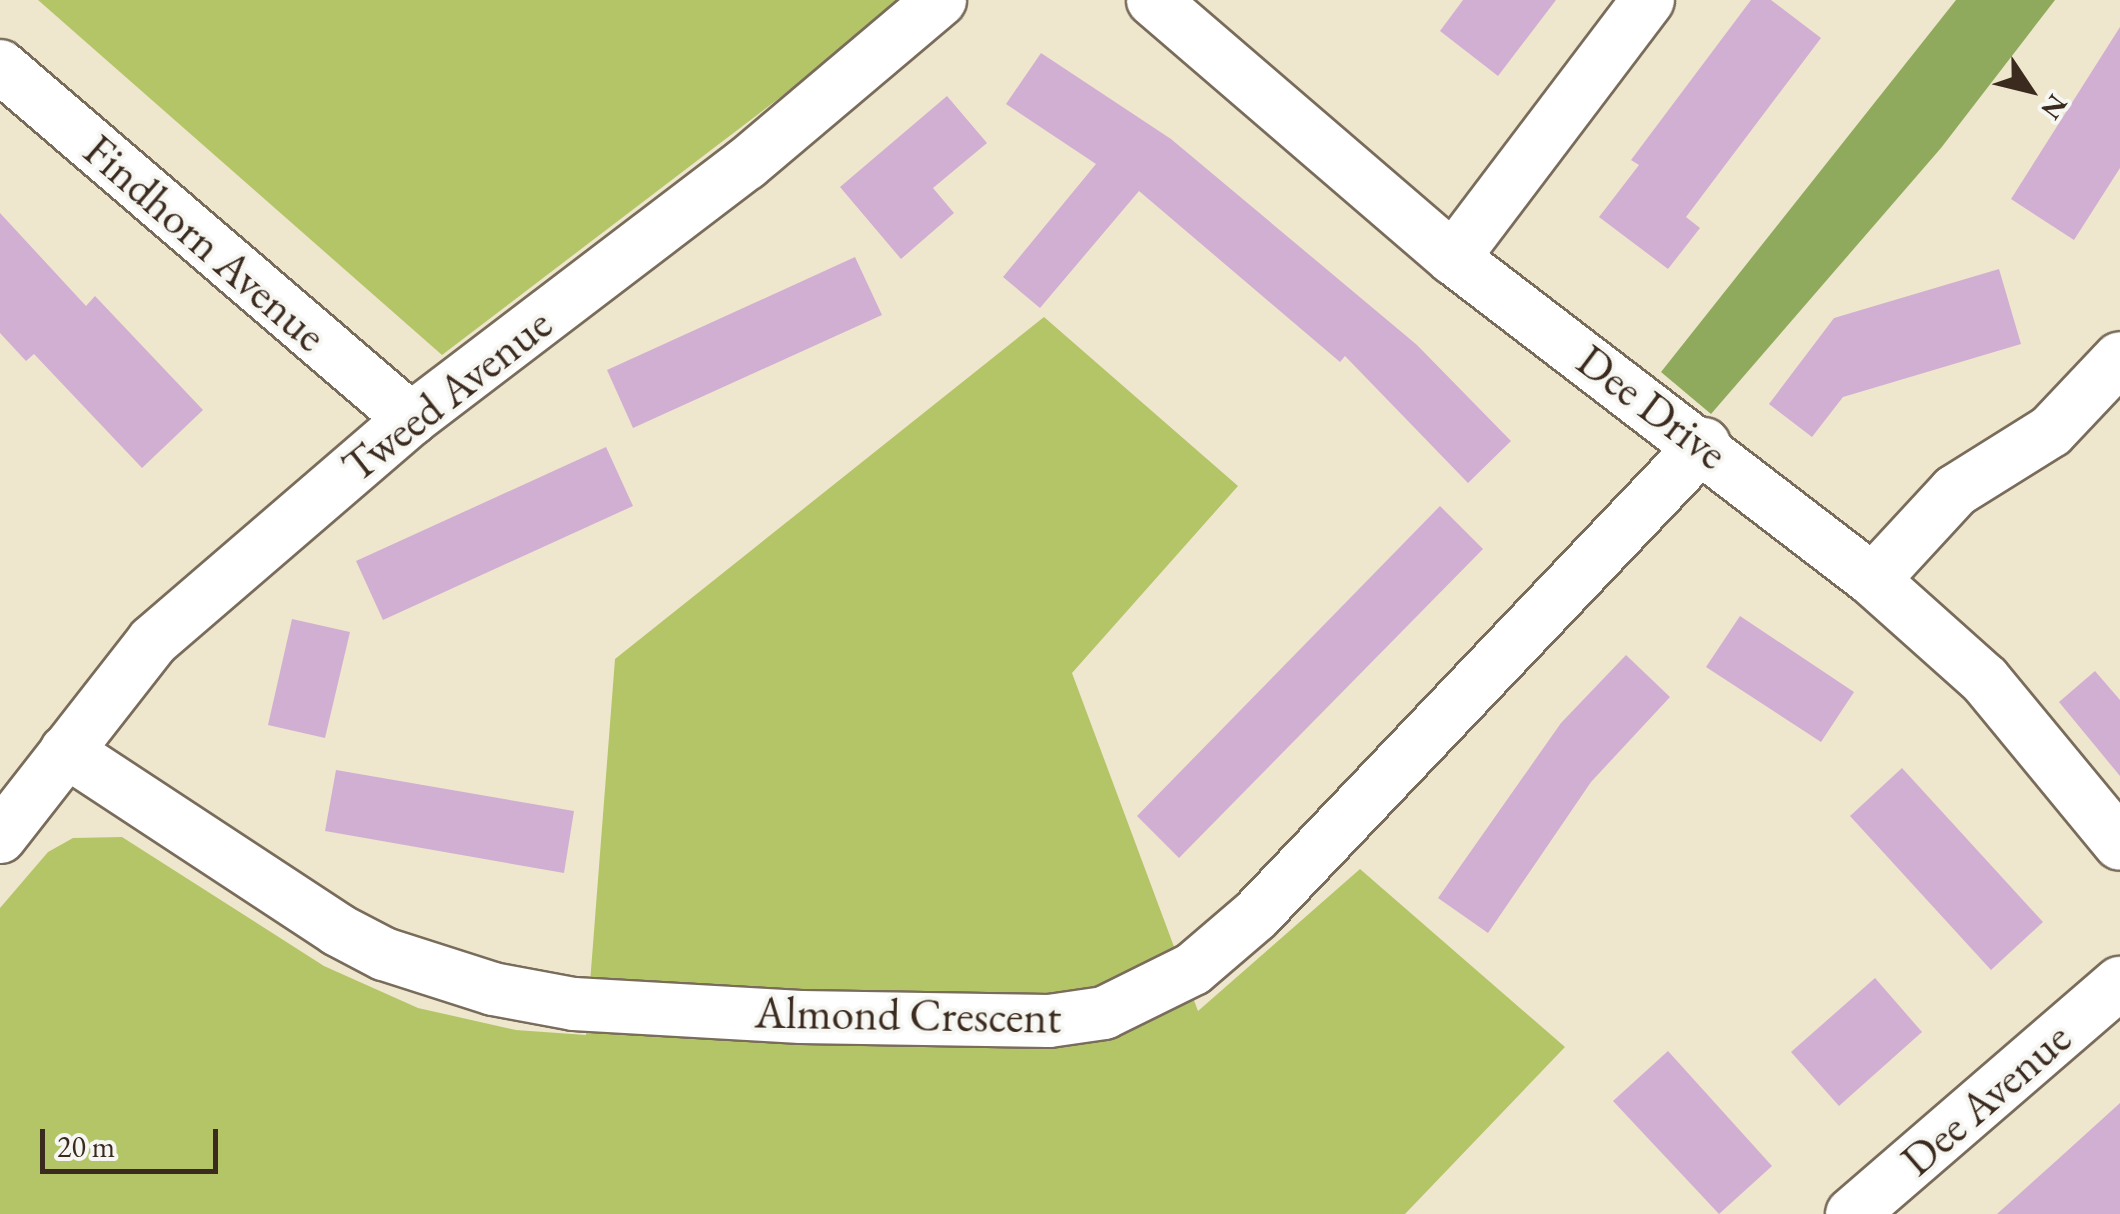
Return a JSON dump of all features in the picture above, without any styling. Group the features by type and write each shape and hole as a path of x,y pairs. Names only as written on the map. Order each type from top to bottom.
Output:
{"street":[{"name":"Tweed Avenue","path":"0,837 153,641 411,419 746,164 940,0"},
{"name":"Dee Drive","path":"1153,0 1454,258 1704,444 1874,580 1985,680 2120,844"},
{"path":"1454,258 1648,0"},
{"name":"Findhorn Avenue","path":"0,66 411,419"},
{"path":"1874,580 1955,492 2051,431 2120,358"},
{"name":"Almond Crescent","path":"66,751 338,930 384,954 492,988 574,1004 801,1017 1050,1021 1104,1013 1169,984 1256,915 1704,444"},
{"name":"Dee Avenue","path":"1852,1214 2120,984"}],"green space":[{"path":"38,0 908,0 442,355"},
{"path":"1956,0 2055,0 1941,148 1711,414 1661,372"},
{"path":"1044,317 1238,486 1072,673 1198,1011 1360,869 1565,1047 1405,1214 0,1214 0,908 48,852 73,838 122,837 324,966 418,1008 516,1030 586,1035 615,659"}],"building":[{"path":"1463,0 1556,0 1498,76 1440,31"},
{"path":"1751,0 1771,0 1821,38 1686,217 1700,228 1668,269 1599,217 1639,165 1631,160"},
{"path":"2120,27 2120,168 2074,240 2011,199"},
{"path":"1041,53 1171,139 1417,345 1511,441 1468,483 1345,356 1340,362 1139,191 1040,308 1003,277 1096,164 1006,104"},
{"path":"947,96 987,143 933,188 954,213 901,259 840,187"},
{"path":"0,213 86,306 95,296 203,410 142,468 34,354 26,361 0,333"},
{"path":"855,257 882,315 633,428 607,370"},
{"path":"1999,269 2021,344 1843,397 1812,437 1769,404 1834,318"},
{"path":"606,447 633,506 383,620 356,561"},
{"path":"1440,506 1483,549 1179,858 1137,816"},
{"path":"1740,616 1854,692 1821,742 1706,667"},
{"path":"292,619 350,632 325,738 268,725"},
{"path":"1626,655 1670,697 1591,782 1488,933 1438,898 1561,723"},
{"path":"2095,671 2120,700 2120,776 2059,702"},
{"path":"1902,768 2043,922 1991,970 1850,816"},
{"path":"336,770 574,811 564,873 325,831"},
{"path":"1875,978 1922,1032 1839,1106 1791,1052"},
{"path":"1668,1051 1772,1166 1719,1214 1613,1101"},
{"path":"2120,1103 2120,1214 1997,1214 2056,1161"}]}
